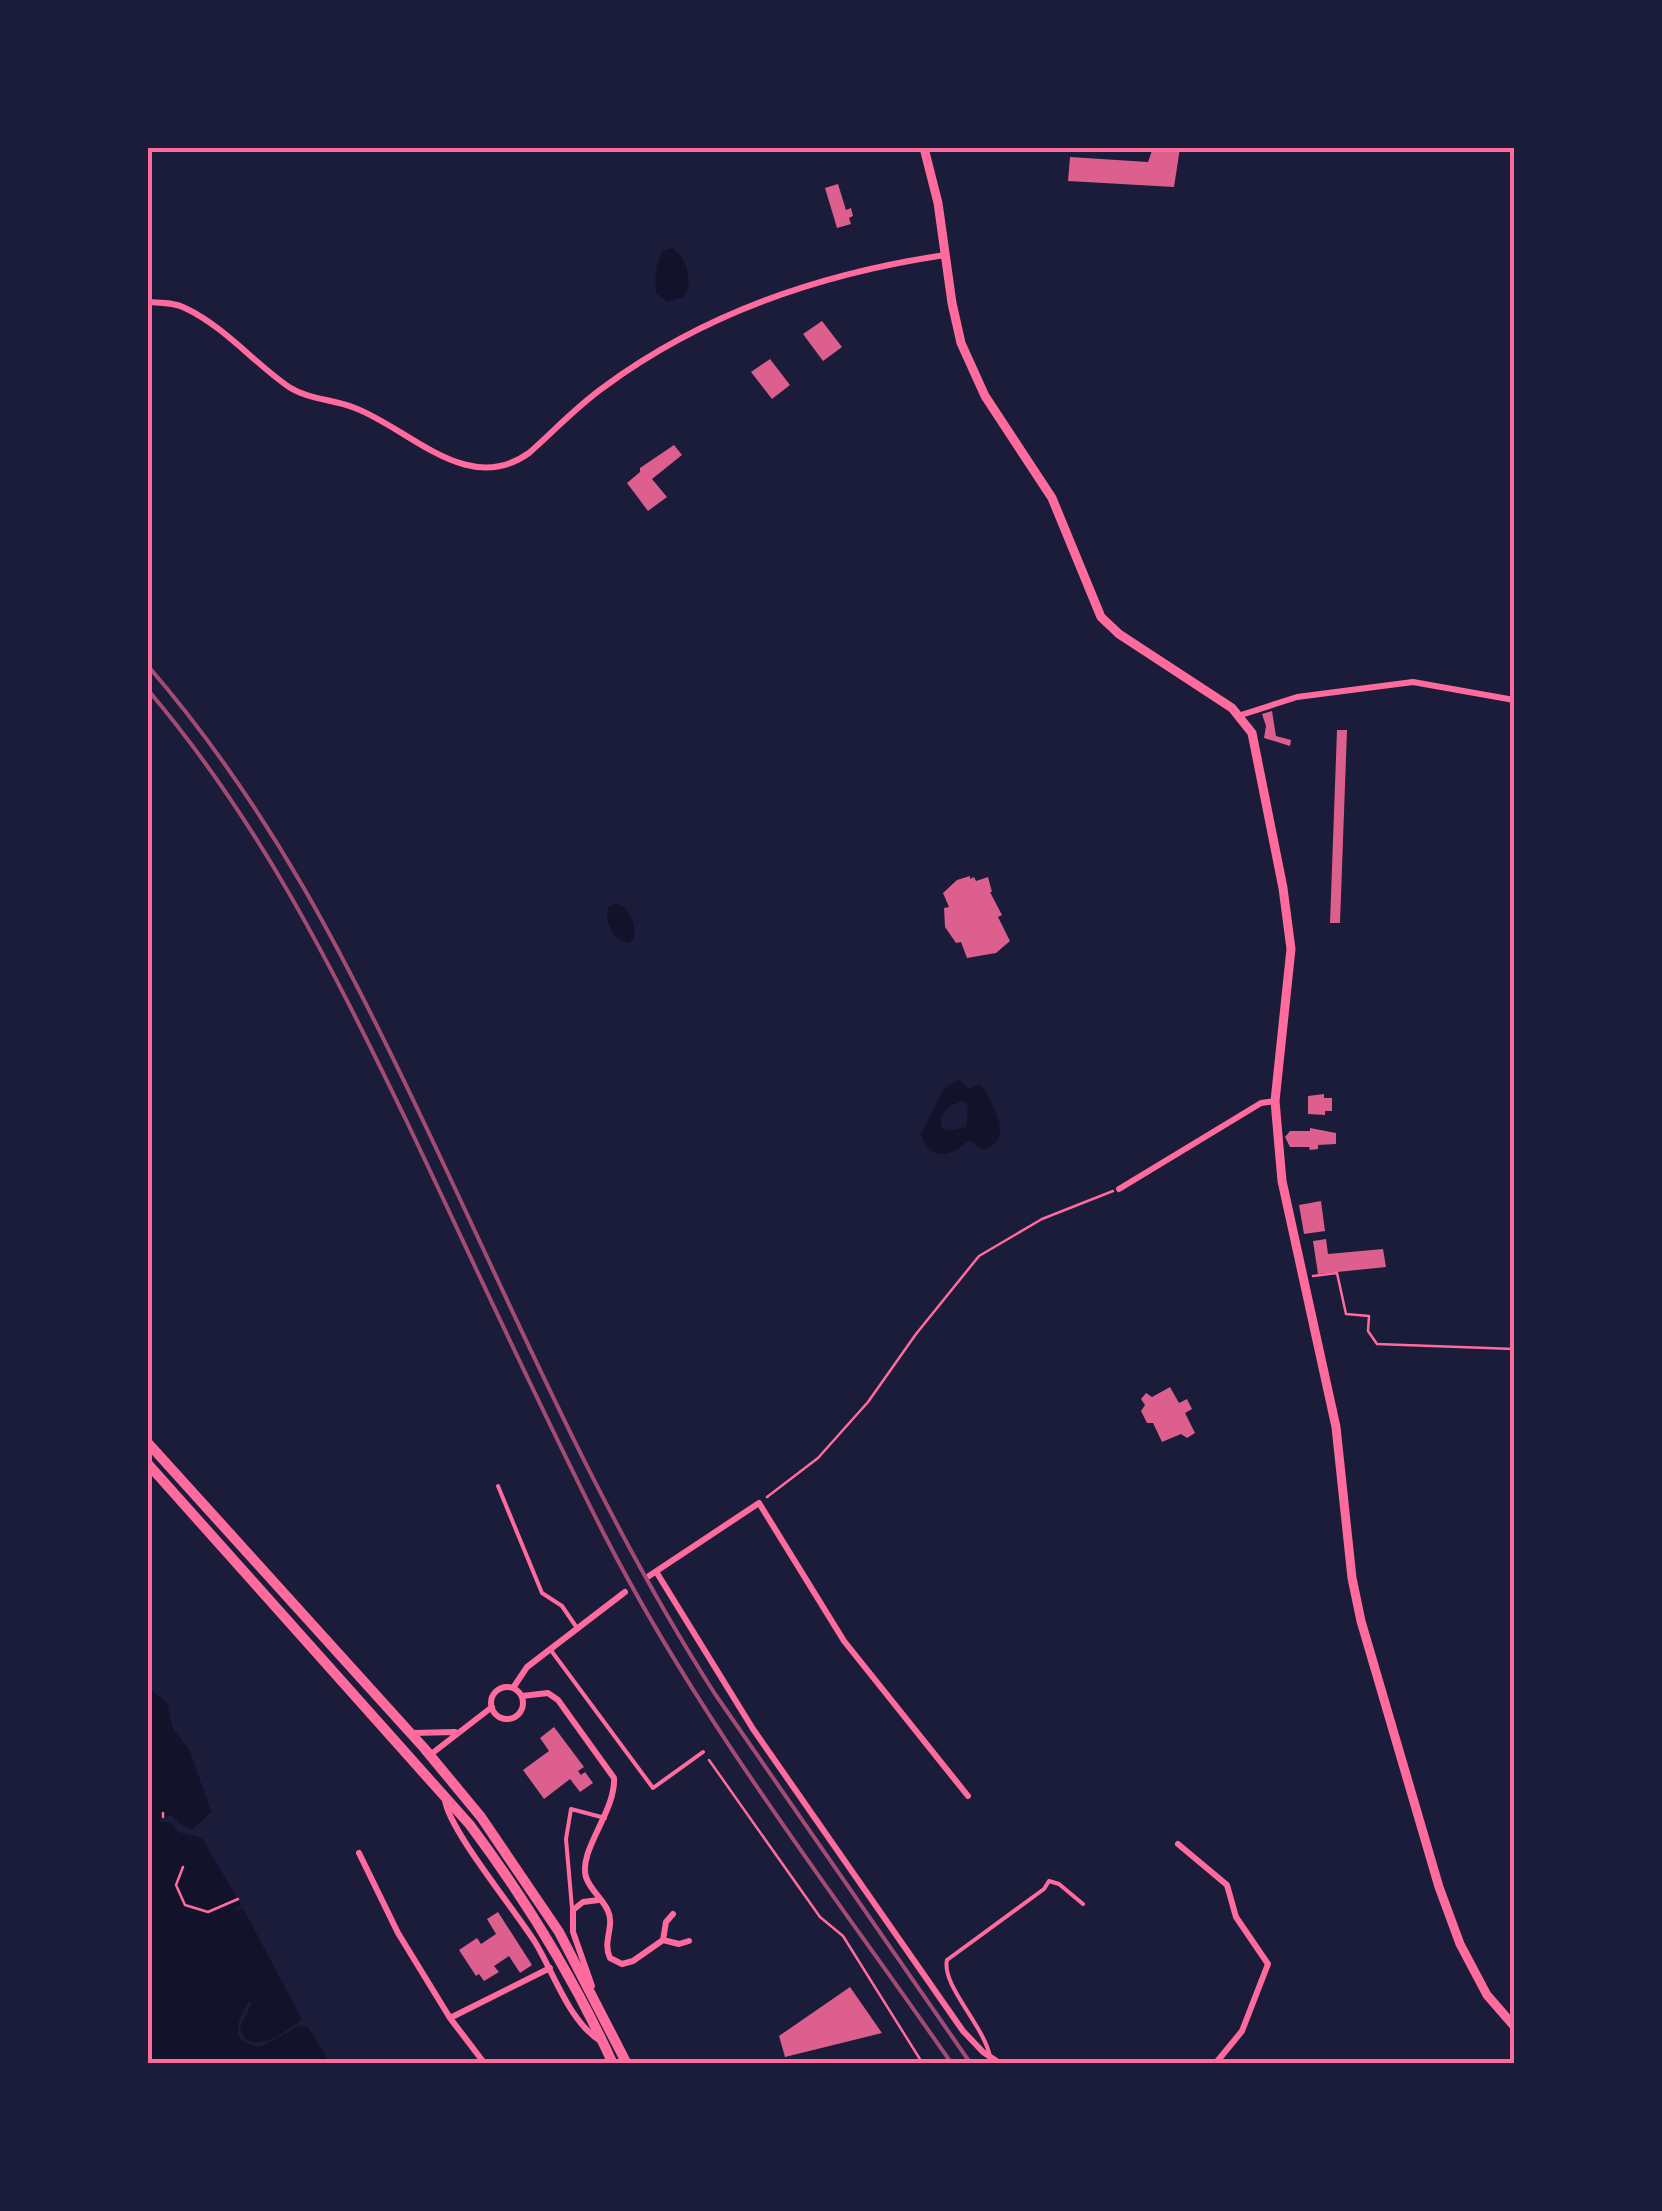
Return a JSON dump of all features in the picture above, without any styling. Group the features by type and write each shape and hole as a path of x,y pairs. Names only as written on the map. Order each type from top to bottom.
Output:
{"main road":[{"path":"148,1442 430,1755 515,1864 560,1932 628,2064"},
{"path":"148,1464 445,1794 533,1914 613,2064"},
{"path":"419,1764 430,1755"}],"street":[{"path":"924,148 955,322 970,368 1053,501 1103,620 1241,716 1252,733 1291,949 1276,1101 1282,1181 1336,1427 1352,1578 1439,1887 1460,1944 1486,1995 1514,2026"},
{"path":"148,302 186,308 294,390 354,408 452,460 495,468 529,453 620,375 731,314 835,278 945,255"},
{"path":"1241,716 1297,697 1413,682 1514,700"},
{"path":"1119,1188 1262,1103 1276,1101"},
{"path":"968,1796 844,1641 759,1503 653,1574 753,1729 963,2031 1001,2064"},
{"path":"513,1688 523,1671 625,1592"},
{"path":"430,1755 492,1707 494,1693 503,1687 513,1688 522,1696 522,1707 513,1718 500,1717 492,1707"},
{"path":"522,1696 553,1696 614,1778 614,1794 585,1868 587,1880 608,1911 606,1946 613,1961 627,1965 663,1940 666,1922 672,1914"},
{"path":"408,1731 432,1735 457,1732"},
{"path":"445,1794 445,1806 458,1830 515,1912 586,2033 604,2044"},
{"path":"1178,1844 1227,1886 1236,1917 1268,1964 1242,2032 1216,2064"},
{"path":"359,1854 398,1933 450,2018 485,2064"},
{"path":"595,1996 573,1932 572,1910 583,1902 599,1900"},
{"path":"663,1940 679,1944 689,1940"},
{"path":"450,2018 550,1968"}],"lane":[{"path":"498,1486 542,1593 562,1606 578,1628"},
{"path":"550,1650 653,1788 703,1752"},
{"path":"572,1910 566,1838 571,1809 604,1818"},
{"path":"990,2056 985,2037 947,1974 947,1960 1044,1889 1049,1881 1059,1884 1083,1904"}],"path":[{"path":"759,1503 818,1458 868,1402 978,1256 1042,1220 1119,1188"},
{"path":"1303,1278 1337,1274 1346,1314 1368,1316 1368,1331 1377,1344 1514,1349"},
{"path":"703,1752 820,1917 843,1936 923,2064"},
{"path":"183,1867 176,1885 185,1905 208,1912 238,1899"}],"shaded area":[{"path":"672,248 685,263 688,283 685,296 668,302 656,293 656,276 661,255"},
{"path":"617,903 626,909 633,923 634,939 628,943 614,934 609,924 608,907"},
{"path":"960,1080 969,1089 979,1084 985,1091 999,1121 998,1139 992,1146 981,1149 969,1140 954,1151 941,1154 925,1143 920,1134 940,1096","holes":["963,1101 968,1104 966,1127 949,1131 942,1128 946,1110"]},
{"path":"148,1687 167,1703 173,1729 190,1751 211,1812 193,1829 181,1825 171,1815 156,1821 171,1823 178,1832 202,1838 241,1905 231,1913 243,1908 302,2020 274,2038 252,2042 245,2039 240,2027 252,2003 249,2001 239,2023 239,2036 260,2047 299,2026 308,2027 330,2063 148,2063"}],"building":[{"path":"1153,148 1180,148 1174,187 1068,181 1070,157 1148,162"},
{"path":"838,184 846,210 851,208 853,216 849,218 851,224 837,228 825,188"},
{"path":"822,321 842,347 823,361 803,334"},
{"path":"770,359 790,385 772,399 751,372"},
{"path":"674,445 682,455 652,479 667,497 648,511 627,483 640,468"},
{"path":"1272,711 1276,736 1291,740 1290,746 1264,738 1262,714"},
{"path":"1337,730 1347,730 1340,923 1330,923"},
{"path":"970,876 976,881 988,877 990,892 1002,915 998,917 1010,941 996,953 967,958 961,942 956,943 945,927 944,908 949,907 943,893 957,880"},
{"path":"1324,1094 1324,1098 1332,1098 1332,1111 1325,1111 1325,1115 1308,1114 1308,1096"},
{"path":"1310,1128 1336,1133 1336,1144 1318,1145 1318,1149 1310,1150 1290,1147 1285,1137 1290,1131"},
{"path":"1321,1201 1325,1231 1304,1234 1299,1205"},
{"path":"1326,1239 1328,1254 1383,1249 1386,1267 1318,1274 1313,1241"},
{"path":"1170,1387 1179,1403 1187,1399 1192,1409 1185,1413 1195,1433 1162,1442 1153,1423 1147,1423 1141,1411 1145,1405 1141,1399 1146,1393 1152,1397"},
{"path":"554,1727 584,1767 578,1771 581,1775 585,1772 593,1783 580,1792 570,1779 544,1799 523,1770 549,1751 540,1738"},
{"path":"498,1912 532,1965 520,1973 509,1956 494,1966 499,1972 484,1981 479,1974 476,1976 459,1950 477,1938 481,1944 496,1934 487,1919"},
{"path":"850,1987 882,2033 785,2057 779,2036"}],"railway":[{"path":"148,666 232,774 336,946 562,1416 674,1626 715,1694 971,2064"},
{"path":"148,690 225,791 322,952 578,1483 642,1604 769,1805 952,2064"}]}
